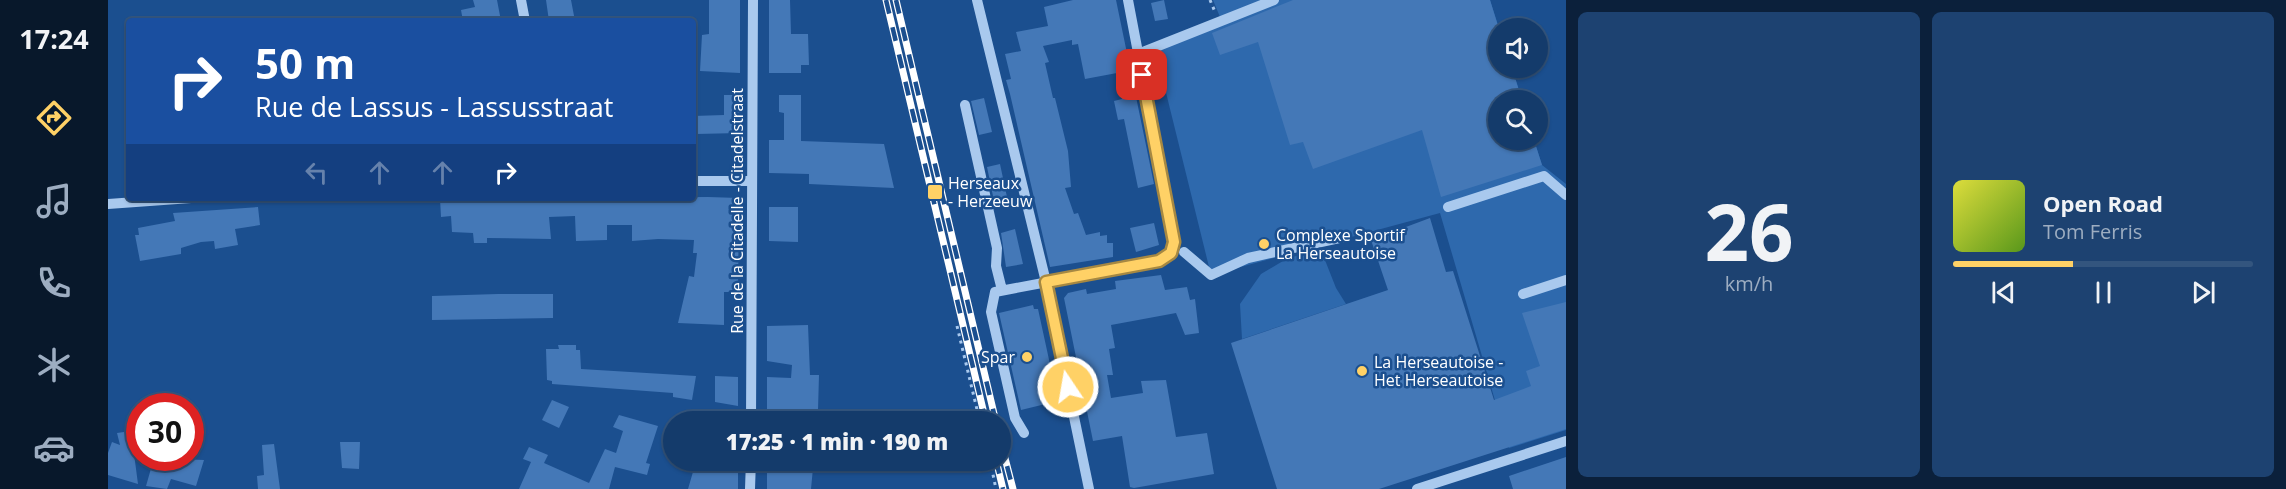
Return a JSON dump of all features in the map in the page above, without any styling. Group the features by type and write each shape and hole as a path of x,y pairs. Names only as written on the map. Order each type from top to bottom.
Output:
{"street":[{"path":"521,0 524,18"},
{"name":"Rue de la Citadelle - Citadelstraat","path":"751,411 753,0"},
{"path":"978,0 1046,282 1089,489"},
{"path":"1024,433 1015,418 991,312 995,292 1159,261 1171,253 1174,242 1128,0"},
{"path":"1138,54 1274,0"},
{"path":"965,105 997,248 996,266 1002,290"},
{"path":"1448,207 1544,176 1566,195"},
{"path":"696,182 752,181"},
{"path":"108,204 150,201"},
{"path":"1184,252 1211,275 1248,258 1344,237"},
{"path":"1523,294 1566,280"},
{"path":"1417,489 1566,441"},
{"path":"750,489 751,471"}],"path":[{"path":"957,326 977,411"},
{"path":"992,471 996,489"}],"shaded area":[{"name":"Complexe Sportif La Herseautoise","path":"1213,0 1490,0 1496,18 1488,18 1488,78 1515,78 1519,90 1488,90 1488,150 1537,150 1542,165 1566,184 1566,430 1509,448 1440,213 1211,275 1155,48 1220,17"},
{"path":"1321,250 1336,288 1346,304 1242,339 1240,304 1261,274 1288,258"}],"building":[{"path":"473,0 497,0 500,18 462,18 461,10 475,7"},
{"path":"546,0 571,0 574,18 549,18"},
{"path":"709,0 740,0 740,73 700,71 702,35 709,34"},
{"path":"769,0 790,0 791,34 808,34 809,65 801,65 801,73 769,73"},
{"path":"1073,0 1116,0 1154,184 1138,188 1124,119 1118,120 1114,101 1122,99 1117,73 1085,79 1078,44 1072,45 1072,40 1043,46 1049,62 1045,63 1053,98 1055,98 1068,151 1071,187 1065,188 1074,214 1078,213 1086,235 1100,232 1100,236 1107,235 1107,243 1113,243 1113,257 1050,267 1006,80 1011,79 1005,54 1021,51 1016,32 1048,26 1044,7"},
{"path":"1164,0 1168,19 1155,21 1151,3"},
{"path":"1293,0 1490,0 1496,18 1488,18 1488,78 1515,78 1519,90 1488,90 1488,150 1537,150 1542,165 1441,197 1422,130 1313,169 1303,142 1290,145 1258,42 1220,55 1212,33"},
{"path":"724,95 740,95 740,133 696,134 696,116 724,115"},
{"path":"779,95 801,95 801,141 884,144 894,188 809,184 809,174 769,173 769,140 784,140 784,113 779,112"},
{"path":"984,98 992,132 979,135 971,101"},
{"path":"1000,164 1007,197 994,201 987,167"},
{"path":"696,197 739,198 738,292 724,292 724,325 678,323 689,276 694,277 697,253 693,253 694,240 632,241 632,225 607,225 607,240 576,241 575,216 549,217 551,239 487,238 487,243 474,243 473,233 452,232 451,216 441,217 440,201 696,201"},
{"path":"258,207 260,225 235,229 238,245 215,249 214,241 201,242 181,248 181,254 140,261 135,235 139,235 138,228 175,221 173,213"},
{"path":"769,207 798,207 798,242 769,241"},
{"name":"La Herseautoise - Het Herseautoise","path":"1430,218 1446,272 1453,271 1494,400 1531,386 1526,371 1540,366 1522,313 1566,302 1566,429 1379,489 1277,489 1231,343 1388,290 1371,240"},
{"path":"1154,223 1159,245 1136,252 1130,228"},
{"path":"1015,229 1023,264 1006,267 1001,233"},
{"path":"1161,275 1165,290 1187,287 1190,300 1195,299 1199,333 1185,335 1176,313 1111,325 1115,348 1109,349 1113,375 1107,375 1111,398 1143,393 1141,381 1166,380 1176,437 1207,433 1214,474 1134,488 1130,487 1122,436 1093,441 1064,298 1068,293 1086,289 1087,294 1116,289 1115,281"},
{"path":"553,294 553,318 432,320 432,296"},
{"name":"Spar","path":"1033,305 1034,309 1038,309 1058,401 1021,410 999,313"},
{"path":"808,325 810,375 819,375 818,410 767,411 767,377 791,378 792,365 767,361 767,326"},
{"path":"558,345 576,345 576,350 580,350 581,369 696,376 692,400 673,397 673,393 552,384 552,381 547,380 546,349 559,349"},
{"path":"715,376 738,377 738,406 715,402"},
{"path":"552,400 569,407 559,428 542,420"},
{"path":"619,415 658,426 646,463 650,464 647,475 615,467 609,489 519,489 531,462 523,459 529,447 548,455 544,463 589,483 605,449 616,453 623,431 613,427"},
{"path":"126,432 126,471 136,471 138,484 108,475 108,453 112,442 120,445 117,433"},
{"path":"340,442 360,442 359,469 342,468"},
{"path":"274,444 280,489 258,489 257,476 264,475 262,445"},
{"path":"1566,457 1566,489 1513,489 1509,476"},
{"path":"150,471 201,471 196,486 171,479 167,489 146,486"},
{"path":"693,471 738,471 738,489 688,489"},
{"path":"767,471 813,471 811,489 767,489"}],"railway":[{"path":"886,0 983,411"},
{"path":"896,0 993,411"},
{"path":"999,471 1003,489"},
{"path":"1008,471 1013,489"}],"place":[{"name":"Herseaux - Herzeeuw","path":"935,192"},
{"name":"Complexe Sportif La Herseautoise","path":"1264,244"},
{"name":"Spar","path":"1027,357"},
{"name":"La Herseautoise - Het Herseautoise","path":"1362,371"}],"route":[{"path":"1068,387 1046,282 1159,261 1171,253 1174,242 1142,75"}]}
